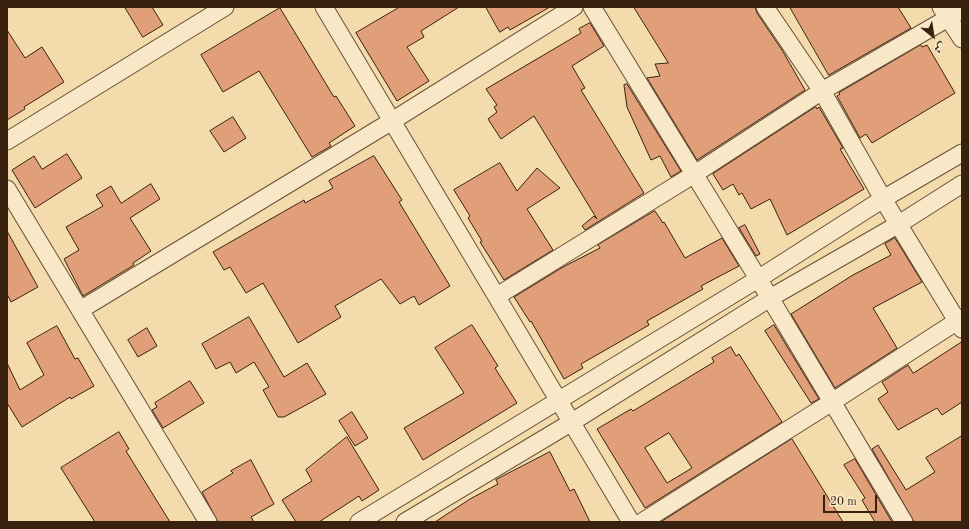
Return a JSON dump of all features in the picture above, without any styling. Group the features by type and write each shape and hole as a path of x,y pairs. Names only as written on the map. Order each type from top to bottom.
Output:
{"street":[{"path":"7,141 225,7"},
{"path":"324,7 632,522"},
{"path":"80,310 392,121 574,7"},
{"path":"592,7 693,175 770,298 904,522"},
{"path":"642,522 960,322 883,199 822,91 765,7"},
{"path":"497,296 693,175 822,91 950,12 962,40"},
{"path":"358,522 560,401 758,279 883,199 962,153"},
{"path":"405,522 572,422 770,298 899,224 962,184"},
{"path":"7,189 12,210 80,310 208,522"}],"building":[{"path":"125,7 152,7 163,25 143,37"},
{"path":"400,7 459,7 421,31 424,37 407,47 429,81 397,101 356,33"},
{"path":"486,7 550,7 510,30 508,27 500,32"},
{"path":"634,7 755,7 757,13 782,50 805,90 697,160 647,78 660,76 655,64 668,63"},
{"path":"790,7 898,7 911,28 829,75"},
{"path":"280,8 334,97 336,96 355,126 329,143 331,146 312,157 259,71 223,92 201,55"},
{"path":"590,23 604,46 572,66 585,88 581,90 644,193 585,230 582,226 594,216 597,219 534,116 501,139 488,119 497,112 494,107 497,105 486,89 581,33 579,29"},
{"path":"7,30 25,58 42,47 64,82 24,107 25,109 7,120"},
{"path":"921,45 922,47 927,45 955,93 872,143 866,134 860,138 837,96 840,94 839,93"},
{"path":"627,84 681,171 671,177 660,156 651,160 627,107 624,85"},
{"path":"816,107 817,109 819,107 843,148 840,149 864,189 787,235 770,199 751,209 742,193 739,195 733,184 723,190 713,174"},
{"path":"233,117 246,138 224,152 210,131"},
{"path":"67,154 82,178 35,208 12,170 34,156 42,169"},
{"path":"374,156 402,200 399,202 450,286 419,305 414,296 400,304 381,279 335,306 341,317 298,343 263,283 246,293 230,267 224,270 213,252 304,200 305,203 333,188 329,181"},
{"path":"500,163 517,191 537,168 560,188 527,209 553,250 504,280 480,242 482,241 468,218 470,216 454,190"},
{"path":"151,184 160,199 130,218 151,251 133,263 134,265 83,296 64,259 79,250 66,227 103,206 96,195 111,186 121,203"},
{"path":"655,211 663,223 664,222 685,258 722,238 739,266 701,286 703,289 647,321 649,325 581,364 583,368 564,379 531,321 530,322 514,297 563,267 600,248 598,245"},
{"path":"745,225 760,254 756,256 739,228"},
{"path":"7,231 38,287 11,302 7,294"},
{"path":"895,238 922,282 873,308 897,348 835,388 791,314 853,275 891,255 885,244"},
{"path":"249,317 284,377 307,363 326,394 284,417 278,417 263,390 269,387 254,362 236,373 230,362 216,369 202,344"},
{"path":"472,325 498,366 495,368 517,403 423,460 404,428 464,393 435,348"},
{"path":"774,325 819,399 811,403 765,331"},
{"path":"57,326 75,359 78,358 94,386 71,399 70,397 22,427 7,403 7,363 20,390 44,375 27,343"},
{"path":"147,328 157,346 138,357 128,340"},
{"path":"962,342 962,402 942,415 937,408 898,430 878,399 888,392 882,382 908,365 913,373"},
{"path":"731,347 736,356 739,354 782,422 645,508 597,429 631,409 633,411 714,362 712,358","holes":["669,433 692,468 667,483 645,448"]},
{"path":"190,381 204,403 163,428 152,410 157,407 155,403"},
{"path":"352,412 368,438 355,446 339,421"},
{"path":"119,432 129,449 126,451 170,522 95,522 61,468"},
{"path":"962,436 962,522 914,522 872,449 878,445 906,490 935,472 926,458"},
{"path":"347,437 379,490 362,501 359,496 319,522 296,522 282,500 312,481 306,470"},
{"path":"792,439 843,522 661,522"},
{"path":"550,452 570,491 574,489 590,522 435,522 470,499 498,484 496,480"},
{"path":"855,459 892,522 875,522 862,500 865,498 844,465"},
{"path":"251,460 274,504 251,517 254,522 218,522 202,492 233,473 231,471"}]}
